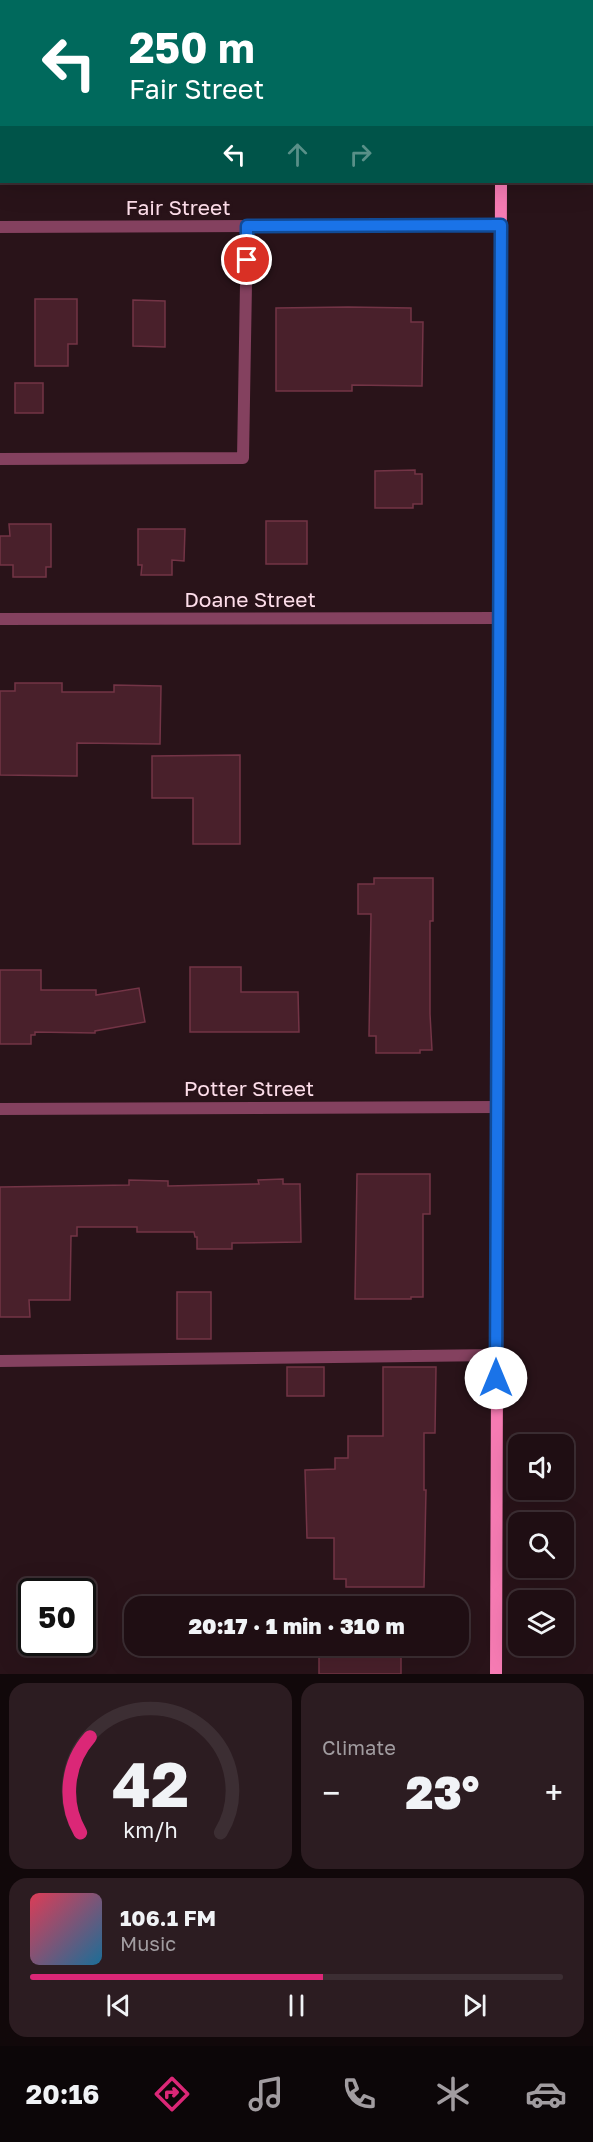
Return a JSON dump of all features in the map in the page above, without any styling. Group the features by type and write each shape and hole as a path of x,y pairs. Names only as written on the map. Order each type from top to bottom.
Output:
{"main road":[{"path":"496,1674 501,183"}],"street":[{"name":"Fair Street","path":"0,228 501,225"},
{"path":"0,459 243,458 247,226"},
{"name":"Doane Street","path":"0,620 500,618"},
{"name":"Potter Street","path":"0,1109 498,1107"},
{"path":"0,1361 496,1355"}],"building":[{"path":"35,299 77,299 77,344 68,344 68,366 35,366"},
{"path":"133,300 165,301 165,347 133,346"},
{"path":"276,308 411,308 411,322 423,322 422,386 352,385 352,391 276,391"},
{"path":"15,383 43,383 43,413 15,413"},
{"path":"415,470 415,474 422,474 422,504 413,504 413,508 375,508 375,471"},
{"path":"266,521 307,521 307,564 266,564"},
{"path":"9,524 51,524 51,567 46,567 46,577 13,577 13,565 0,565 0,536 10,536"},
{"path":"138,529 185,529 184,561 172,560 172,575 141,575 142,565 138,565"},
{"path":"15,683 62,683 62,692 114,692 114,685 161,686 160,744 77,743 77,776 0,775 0,691 15,691"},
{"path":"240,755 240,844 193,844 193,798 152,798 152,756"},
{"path":"374,878 433,878 433,921 430,921 432,1050 420,1050 420,1053 376,1053 376,1036 369,1036 371,914 358,914 358,884 374,884"},
{"path":"190,967 241,967 241,992 298,992 299,1032 190,1032"},
{"path":"0,970 41,970 41,990 96,990 96,995 139,988 145,1022 95,1031 95,1033 35,1032 35,1035 31,1035 31,1044 0,1044"},
{"path":"357,1174 430,1174 430,1214 423,1214 423,1297 355,1299"},
{"path":"283,1179 283,1184 300,1184 301,1242 232,1243 232,1249 197,1249 197,1237 194,1232 137,1232 137,1227 77,1227 77,1236 71,1236 70,1300 29,1300 30,1317 0,1317 0,1187 129,1185 129,1180 168,1181 168,1186 259,1184 258,1180"},
{"path":"177,1292 211,1292 211,1339 177,1339"},
{"path":"287,1367 324,1367 324,1396 287,1396"},
{"path":"383,1367 436,1367 435,1433 424,1433 424,1490 426,1490 424,1587 346,1587 346,1579 334,1579 334,1538 307,1538 305,1470 335,1469 335,1458 348,1458 348,1436 383,1436"},
{"path":"319,1656 401,1656 401,1674 319,1674"}],"route":[{"path":"247,260 247,226 501,225 496,1378"}]}
